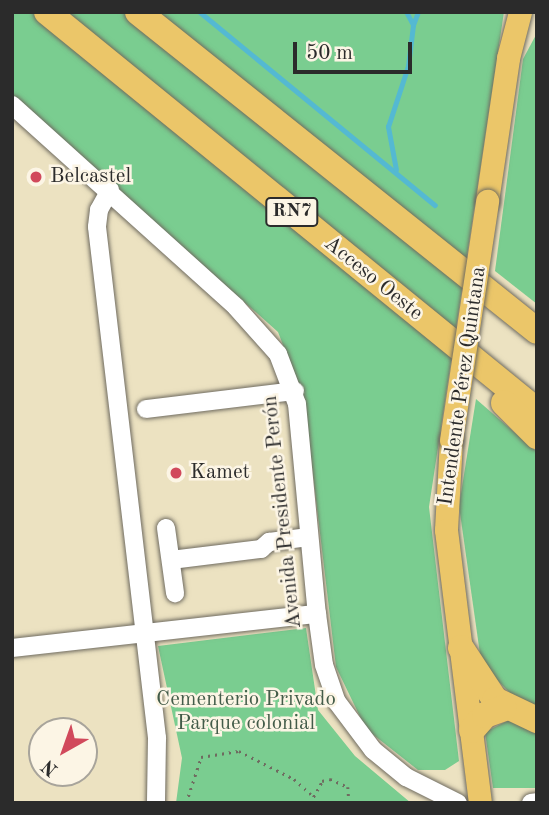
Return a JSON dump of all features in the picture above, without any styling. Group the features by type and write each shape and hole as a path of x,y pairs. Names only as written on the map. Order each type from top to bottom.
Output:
{"highway":[{"name":"Acceso Oeste","path":"47,12 537,411"},
{"name":"RN7","path":"138,12 537,331"},
{"path":"425,321 537,436"},
{"path":"461,648 476,677 504,708 537,720"},
{"path":"472,730 485,715 504,708"}],"main road":[{"name":"Intendente Pérez Quintana","path":"480,803 445,520 451,440 508,58 520,12"}],"street":[{"name":"Avenida Presidente Perón","path":"13,107 110,190 256,326 278,354 295,391 324,665 350,723 406,777 458,803"},
{"path":"110,190 99,210 97,227 157,738 156,803"},
{"path":"146,409 295,391"},
{"path":"166,528 175,593"},
{"path":"171,560 261,549 270,542 309,537"},
{"path":"12,648 317,614"},
{"path":"531,803 537,802"}],"path":[{"path":"186,803 201,757 239,751 294,779 312,795"},
{"path":"310,803 322,781 337,779 348,787 349,803"}],"green space":[{"path":"12,12 504,12 429,507 459,761 445,770 418,770 366,729 336,667 304,399 278,332 12,95"},
{"path":"537,33 537,304 495,271 523,59"},
{"path":"476,399 537,452 537,708 518,701 492,675 480,654 459,506"},
{"name":"Cementerio Privado Parque colonial","path":"306,628 318,710 355,756 411,803 176,803 182,758 158,646"},
{"path":"513,718 537,726 537,788 493,788 485,732"}],"waterway":[{"path":"200,12 435,205"},
{"path":"396,170 388,127 408,66 413,25 406,12"},
{"path":"413,25 418,12"}],"place":[{"name":"Belcastel","path":"36,177"},
{"name":"Kamet","path":"176,473"}]}
